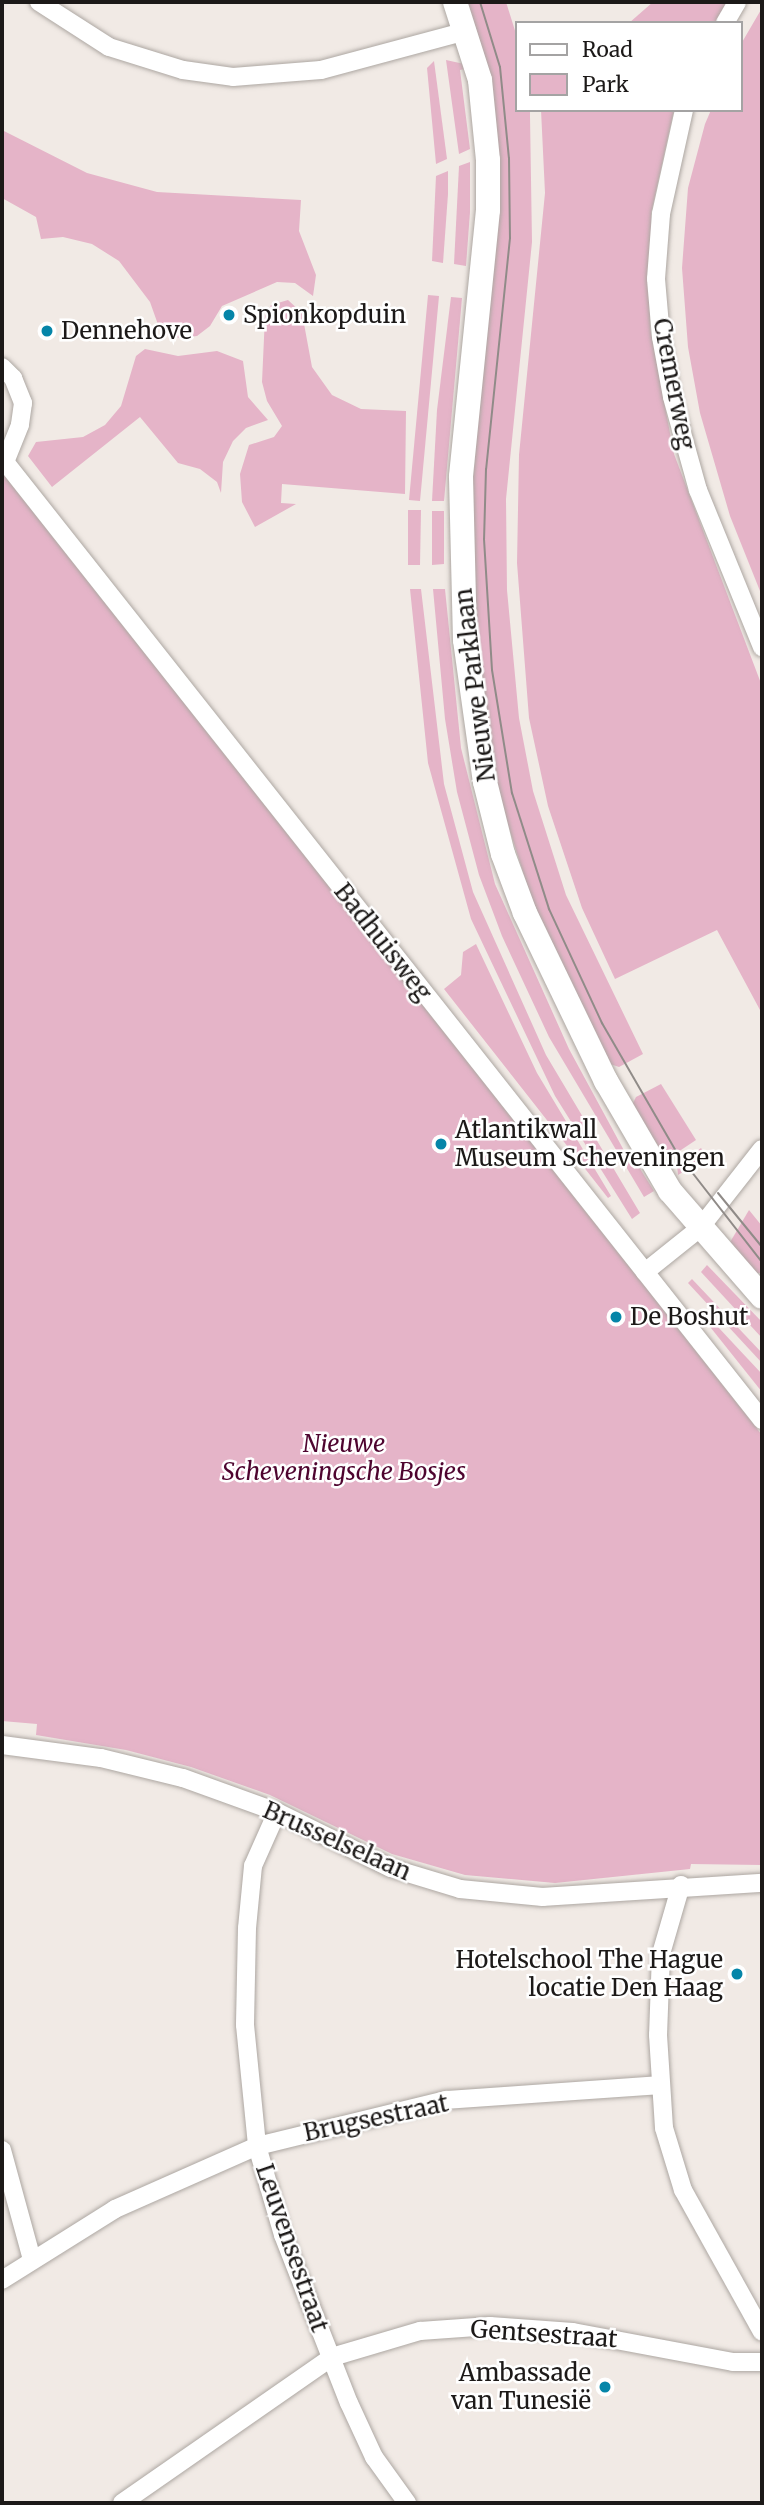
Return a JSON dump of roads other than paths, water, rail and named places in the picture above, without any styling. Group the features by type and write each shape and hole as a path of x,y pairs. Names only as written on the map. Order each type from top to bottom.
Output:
{"main road":[{"name":"Nieuwe Parklaan","path":"455,2 467,31 485,117 488,198 461,477 465,640 485,782 503,854 568,1008 670,1191 762,1297"}],"street":[{"path":"39,2 110,47 183,70 233,77 321,70 467,31"},
{"path":"726,21 737,2"},
{"name":"Cremerweg","path":"684,112 661,214 656,279 661,337 671,397 698,491 762,647"},
{"name":"Badhuisweg","path":"2,367 13,378 23,403 20,425 3,460 762,1420"},
{"path":"645,1272 700,1228 762,1149"},
{"name":"Brusselselaan","path":"2,1745 135,1765 277,1812 391,1868 460,1889 543,1897 681,1885 762,1883"},
{"name":"Leuvensestraat","path":"277,1812 253,1867 247,1928 245,2025 257,2146 283,2235 374,2457 407,2503"},
{"path":"681,1885 662,1954 659,2085 664,2128 683,2190 762,2332"},
{"name":"Brugsestraat","path":"2,2280 169,2182 257,2146 446,2101 659,2085"},
{"path":"2,2150 32,2260"},
{"name":"Gentsestraat","path":"122,2503 332,2357 420,2331 490,2326 573,2332 733,2362 762,2361"}],"tram line":[{"path":"480,2 500,67 509,158 510,238 486,469 484,539 492,670 512,793 549,909 602,1023 677,1153 762,1262"},
{"path":"718,1193 762,1247"}],"place":[{"name":"Spionkopduin","path":"229,315"},
{"name":"Dennehove","path":"47,331"},
{"name":"Atlantikwall Museum Scheveningen","path":"441,1144"},
{"name":"De Boshut","path":"616,1317"},
{"name":"Hotelschool The Hague locatie Den Haag","path":"737,1974"},
{"name":"Ambassade van Tunesië","path":"605,2387"}],"park label":[{"name":"Nieuwe Scheveningsche Bosjes","path":"344,1458"}]}
